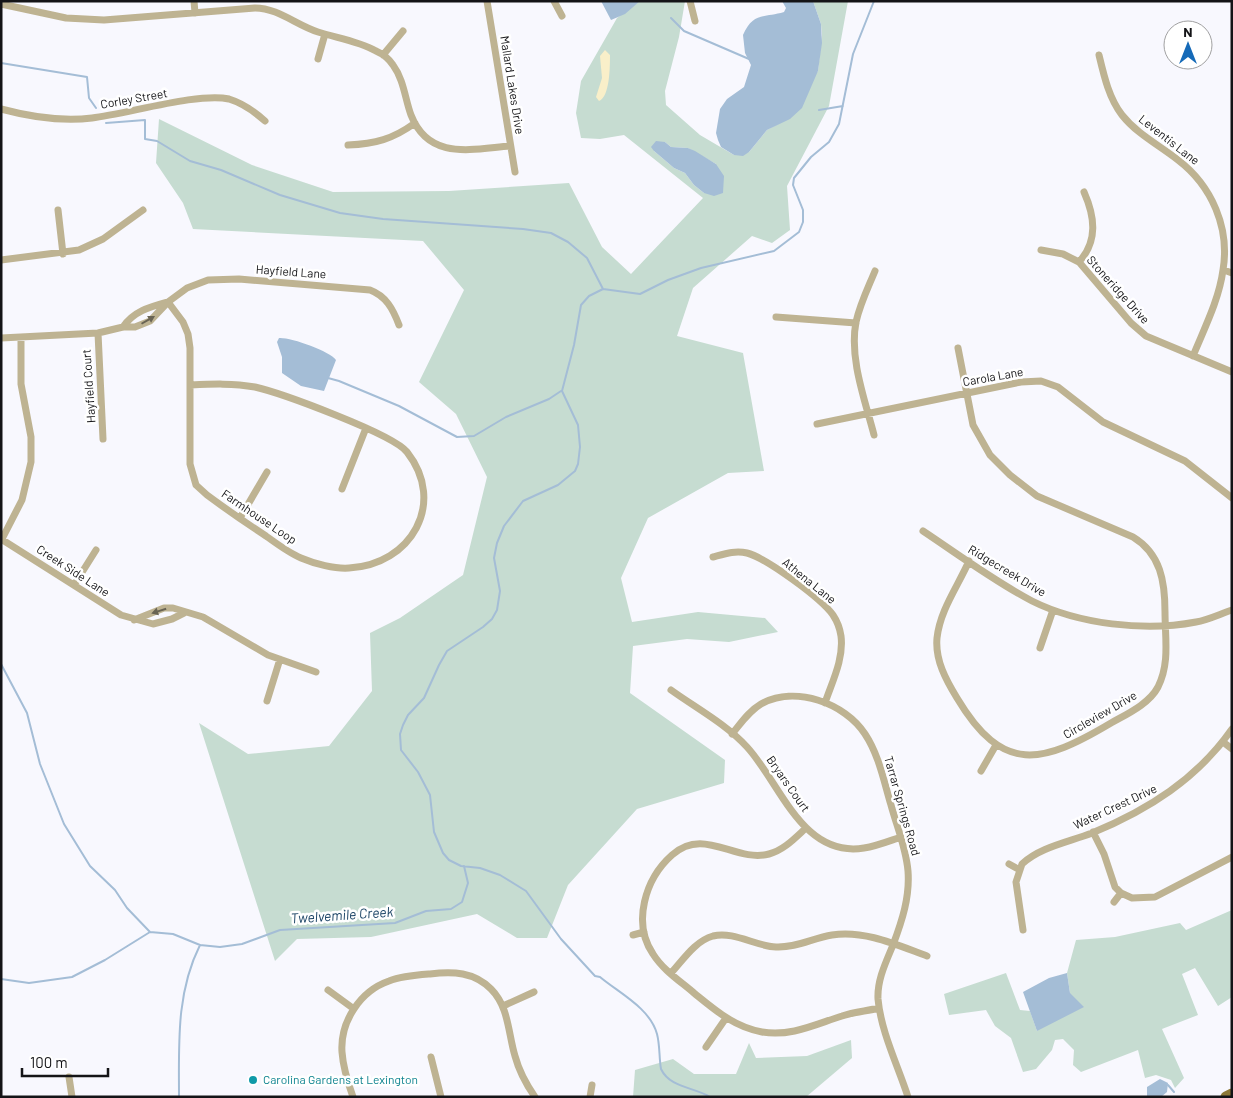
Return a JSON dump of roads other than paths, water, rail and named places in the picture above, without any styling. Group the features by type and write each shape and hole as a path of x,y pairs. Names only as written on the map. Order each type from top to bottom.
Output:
{"main road":[{"path":"1226,1097 1232,1094"}],"street":[{"path":"194,1 195,13"},
{"name":"Mallard Lakes Drive","path":"487,1 515,172"},
{"path":"554,1 562,16"},
{"path":"690,1 695,21"},
{"path":"1,4 82,19 114,20 266,9 325,34 370,48 383,55 398,73 415,123 431,141 446,149 458,150 510,146"},
{"path":"383,55 403,31"},
{"path":"318,59 325,34"},
{"name":"Leventis Lane","path":"1099,55 1107,85 1122,115 1136,130 1187,166 1208,192 1223,231 1224,270 1216,299 1193,356"},
{"name":"Corley Street","path":"1,109 38,118 81,119 193,100 219,98 230,99 244,106 265,121"},
{"path":"348,145 383,141 399,134 415,123"},
{"path":"1079,262 1091,243 1094,226 1091,210 1084,192"},
{"path":"58,210 63,254"},
{"path":"1,260 63,254 89,247 143,210"},
{"name":"Stoneridge Drive","path":"1041,250 1063,254 1079,262 1140,332 1157,342 1232,372"},
{"path":"1224,270 1232,273"},
{"path":"874,435 856,360 856,323 862,300 875,271"},
{"name":"Hayfield Lane","path":"3,338 21,339 98,333 123,327 135,327 150,321 168,302 187,288 208,280 238,279 354,288 379,294 391,307 399,325"},
{"name":"Hayfield Lane","path":"123,327 130,318 144,309 168,302"},
{"name":"Farmhouse Loop","path":"168,302 188,334 190,464 193,477 207,495 284,549 312,562 348,569 361,567 391,556 414,534 424,505 422,479 406,450 390,439 366,428 256,387 234,384 190,385"},
{"path":"776,317 856,323"},
{"name":"Hayfield Court","path":"98,333 103,439"},
{"path":"2,539 22,500 31,462 31,437 21,384 21,339"},
{"name":"Circleview Drive","path":"958,348 973,425 983,446 1023,487 1048,502 1133,537 1154,556 1163,578 1167,653 1165,668 1155,692 1141,704 1085,738 1056,752 1026,754 996,745 971,722 942,672 938,654 937,636 942,616 969,561"},
{"name":"Carola Lane","path":"816,424 1021,382 1036,381 1052,384 1069,394 1103,422 1185,461 1232,498"},
{"path":"342,489 366,428"},
{"path":"240,518 267,472"},
{"name":"Ridgecreek Drive","path":"923,531 1021,595 1053,610 1128,626 1197,622 1232,610"},
{"name":"Creek Side Lane","path":"2,539 121,615 153,624 172,619 184,613"},
{"path":"74,585 96,550"},
{"name":"Athena Lane","path":"713,556 741,552 762,558 822,604 834,616 840,631 841,648 837,669 825,703"},
{"path":"134,620 164,608 173,608 184,613 203,617 254,649 316,672"},
{"path":"1040,648 1053,610"},
{"path":"267,701 280,659"},
{"name":"Bryars Court","path":"671,690 732,734 755,758 806,828 826,843 852,849 874,846 901,837"},
{"name":"Tarrar Springs Road","path":"732,734 753,710 774,699 791,696 825,703 854,722 872,745 907,862 908,884 906,905 880,981 880,1008 908,1097"},
{"name":"Water Crest Drive","path":"1018,869 1026,860 1036,854 1093,832 1169,793 1197,772 1232,729"},
{"path":"1223,742 1232,749"},
{"path":"981,771 996,745"},
{"path":"806,828 785,847 764,855 748,855 707,843 691,845 676,852 665,863 646,894 642,916 644,932 654,956 671,973 726,1018 751,1029 784,1033 805,1029 852,1013 880,1008"},
{"path":"1093,832 1104,854 1115,887 1121,894 1138,899 1155,897 1232,857"},
{"path":"1009,864 1018,869 1016,891 1024,930"},
{"path":"1114,902 1121,894"},
{"path":"633,934 644,932"},
{"path":"671,973 698,943 719,935 730,935 756,944 778,947 794,946 842,934 865,935 927,956"},
{"path":"353,1097 343,1061 342,1046 344,1032 354,1009 370,991 389,980 452,972 479,980 490,988 503,1006 515,1058 535,1097"},
{"path":"328,990 354,1009"},
{"path":"503,1006 534,992"},
{"path":"706,1047 726,1018"},
{"path":"431,1057 441,1097"},
{"path":"69,1077 72,1097"},
{"path":"590,1097 592,1085"}],"water":[{"path":"601,1 640,1 625,14 611,20"},
{"path":"782,1 813,1 821,24 822,43 818,71 802,108 790,119 767,130 749,152 743,156 734,155 721,147 716,133 720,109 727,99 744,87 751,65 745,53 743,35 755,19 784,12 786,8"},
{"path":"656,141 665,142 671,147 688,148 716,164 724,176 723,193 714,196 704,193 694,185 685,173 674,168 654,151 651,147"},
{"path":"279,338 309,345 332,356 336,360 324,391 301,386 282,373 282,357 277,342"},
{"path":"1067,973 1070,993 1084,1007 1037,1031 1023,992 1049,978"},
{"path":"1160,1079 1168,1083 1167,1092 1161,1097 1147,1096 1147,1087"}],"waterway":[{"name":"Twelvemile Creek","path":"710,1097 676,1084 665,1075 661,1069 657,1034 648,1016 625,995 600,977 595,976 561,939 526,891 500,875 480,868 461,866 449,860 443,853 434,832 430,795 418,772 401,750 400,734 408,715 424,698 447,651 483,627 492,619 497,610 500,591 494,558 497,543 504,526 523,501 558,485 575,471 578,464 580,447 578,425 562,391 574,345 581,305 589,296 603,289 640,294 668,280 701,268 774,251 799,232 803,222 803,210 793,185 794,178 811,157 829,142 839,124 853,54 874,1"},
{"path":"671,18 684,31 749,59"},
{"path":"1,63 87,77 89,98 96,108"},
{"path":"819,110 843,106"},
{"path":"106,123 145,120 145,139 157,141 190,161 221,170 280,195 340,213 383,219 523,229 551,233 568,242 587,258 603,289"},
{"path":"328,378 399,406 457,437 474,436 506,417 549,399 561,391"},
{"path":"1,664 27,713 40,764 64,824 90,866 115,890 127,908 150,932"},
{"name":"Twelvemile Creek","path":"1,979 29,983 72,977 105,960 150,932 173,934 200,945 220,947 242,944 280,930 395,923 426,911 451,909 462,902 468,883 464,866"},
{"path":"179,1097 180,1019 192,963 200,945"},
{"path":"1168,1085 1174,1092"}],"place":[{"name":"Carolina Gardens at Lexington","path":"253,1080"}]}
